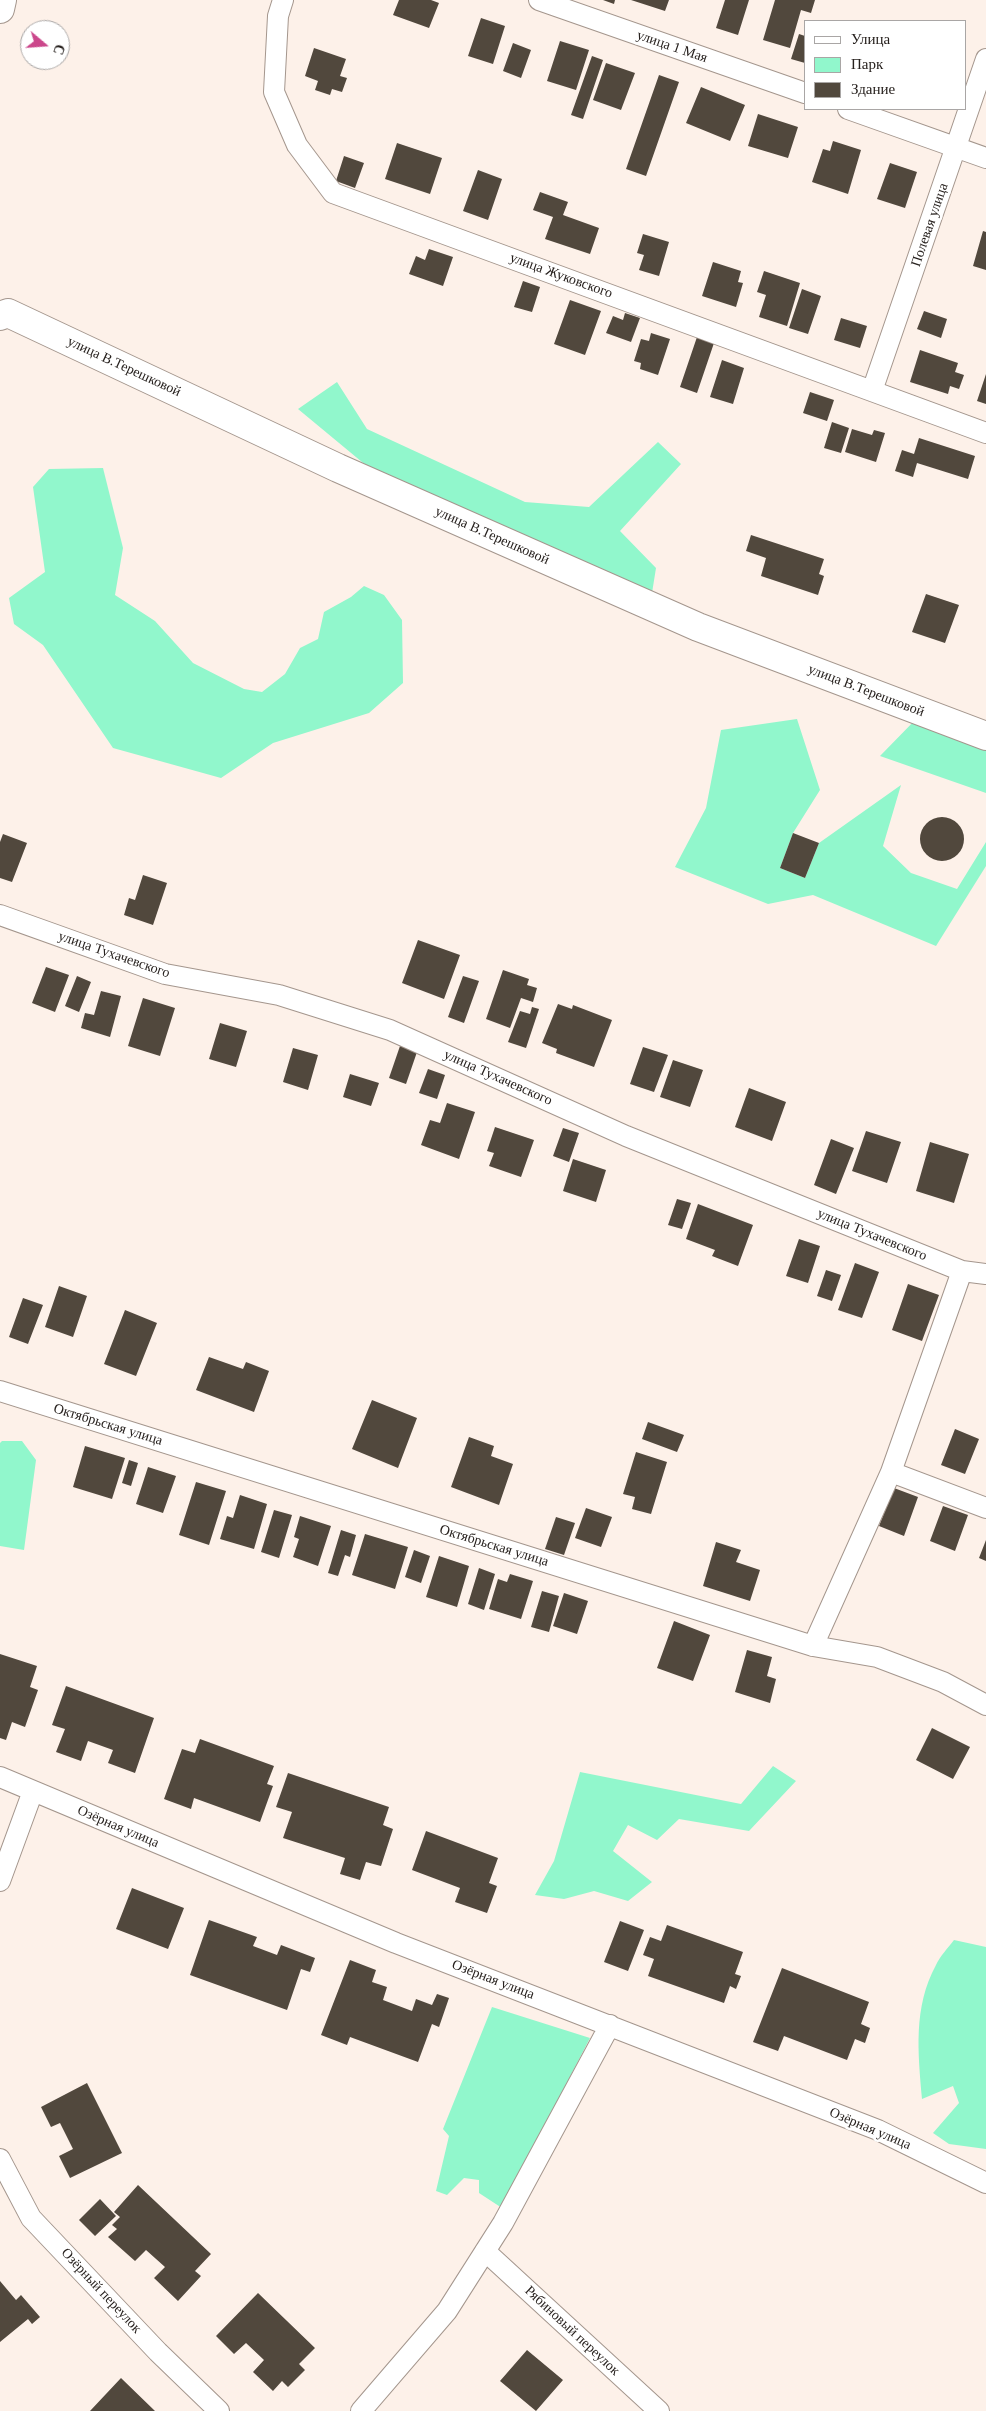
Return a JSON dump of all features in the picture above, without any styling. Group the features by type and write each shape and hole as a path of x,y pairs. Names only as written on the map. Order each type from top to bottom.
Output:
{"main road":[{"path":"0,9 2,0"},
{"name":"улица В.Терешковой","path":"3,308 338,468 698,627 986,736"}],"street":[{"name":"улица Жуковского","path":"283,0 278,16 274,92 297,145 333,193 986,433"},
{"name":"улица 1 Мая","path":"539,0 804,93"},
{"name":"Полевая улица","path":"872,391 986,59"},
{"path":"851,110 986,158"},
{"name":"улица Тухачевского","path":"0,915 165,974 279,994 390,1030 626,1136 962,1271 986,1274"},
{"path":"813,1646 891,1472 962,1271"},
{"name":"Октябрьская улица","path":"0,1391 813,1646 878,1657 943,1682 986,1705"},
{"path":"891,1472 986,1508"},
{"name":"Озёрная улица","path":"0,1777 396,1943 878,2130 986,2183"},
{"path":"0,1881 33,1791"},
{"path":"361,2411 447,2312 485,2251 561,2118 610,2025"},
{"name":"Озёрный переулок","path":"0,2159 31,2218 158,2352 219,2411"},
{"name":"Рябиновый переулок","path":"485,2251 659,2411"}],"green space":[{"path":"337,382 367,429 525,502 589,507 658,442 681,464 620,531 656,568 652,593 368,467 298,409"},
{"path":"103,468 123,548 115,595 155,621 193,663 244,689 262,692 285,674 300,648 318,639 324,612 351,597 364,586 384,595 402,620 403,683 369,713 273,743 221,778 113,748 43,645 14,624 9,598 45,572 33,487 49,469"},
{"path":"920,715 986,741 986,793 880,756"},
{"path":"797,719 820,790 793,833 780,868 805,878 819,843 901,785 883,846 911,873 957,889 986,842 986,866 936,946 813,895 768,904 675,867 706,808 721,730"},
{"path":"2,1441 22,1441 36,1460 24,1550 0,1546 0,1443"},
{"path":"773,1766 796,1781 749,1831 679,1819 657,1840 628,1825 613,1851 652,1882 628,1901 594,1891 564,1899 535,1895 554,1861 580,1772 741,1804"},
{"path":"954,1940 986,1947 986,2149 949,2144 933,2133 959,2103 953,2086 922,2099 919,2065 920,2014 929,1981 942,1955"},
{"path":"492,2007 590,2038 502,2208 479,2193 479,2180 464,2178 447,2195 436,2191 449,2136 443,2129"}],"building":[{"path":"399,0 431,0 439,3 429,28 393,15"},
{"path":"603,0 615,0 614,4"},
{"path":"631,0 669,0 665,11"},
{"path":"725,0 749,0 738,35 716,28"},
{"path":"775,0 815,0 811,13 801,10 790,48 763,40"},
{"path":"481,18 505,26 493,64 468,56"},
{"path":"799,34 804,36 804,63 791,59"},
{"path":"560,41 589,50 576,90 547,81"},
{"path":"513,43 531,50 521,78 503,71"},
{"path":"314,48 346,59 340,76 347,78 342,92 332,89 330,95 315,90 318,81 305,76"},
{"path":"592,56 603,60 583,119 571,115"},
{"path":"606,63 635,73 621,110 593,100"},
{"path":"659,75 679,82 646,176 626,169"},
{"path":"701,87 745,105 730,141 686,123"},
{"path":"758,114 798,127 788,158 748,146"},
{"path":"833,141 861,150 848,194 812,182 823,149 830,151"},
{"path":"397,143 442,158 430,194 385,179"},
{"path":"344,156 364,163 355,188 336,181"},
{"path":"890,163 917,172 905,208 877,199"},
{"path":"478,170 502,179 488,220 463,211"},
{"path":"540,192 568,202 563,215 599,228 590,254 545,239 553,217 533,210"},
{"path":"983,231 986,232 986,270 973,266"},
{"path":"643,234 669,242 659,276 639,270 644,255 637,253"},
{"path":"429,249 453,257 443,286 409,274 416,256 425,260"},
{"path":"713,262 741,271 738,282 743,283 736,307 702,296"},
{"path":"764,271 800,283 787,326 759,317 766,295 757,292"},
{"path":"523,281 540,287 532,312 514,307"},
{"path":"802,289 821,296 808,334 789,328"},
{"path":"570,300 601,311 585,355 554,344"},
{"path":"924,311 947,319 941,338 917,329"},
{"path":"625,313 640,318 631,342 606,333 613,316 623,320"},
{"path":"841,318 867,326 860,348 834,340"},
{"path":"651,333 670,339 658,375 640,369 641,363 634,361 641,339 649,341"},
{"path":"697,337 714,343 697,393 680,387"},
{"path":"920,350 958,363 955,372 964,375 959,389 950,386 948,394 910,382"},
{"path":"722,360 744,368 733,404 710,397"},
{"path":"986,374 986,404 977,401"},
{"path":"810,392 834,400 827,421 803,413"},
{"path":"832,422 849,428 841,453 824,448"},
{"path":"852,429 872,435 874,430 885,433 876,462 845,452"},
{"path":"919,438 975,456 968,479 917,463 913,477 895,471 902,450 914,454"},
{"path":"751,535 824,559 819,574 824,576 818,595 761,576 766,558 746,551"},
{"path":"926,594 959,605 945,643 912,632"},
{"path":"942,817 954,821 960,827 964,839 960,851 954,857 942,861 930,857 924,851 920,839 924,827 930,821"},
{"path":"793,833 819,843 805,878 780,868"},
{"path":"3,834 27,843 12,882 0,878 0,842"},
{"path":"143,875 167,883 153,925 124,915 129,898 135,900"},
{"path":"418,940 460,955 444,999 402,983"},
{"path":"46,967 69,975 55,1012 32,1003"},
{"path":"503,970 529,979 527,985 537,988 533,1002 521,998 510,1028 486,1019"},
{"path":"77,976 91,982 79,1012 65,1006"},
{"path":"463,976 479,981 464,1023 448,1017"},
{"path":"101,991 121,996 110,1037 81,1028 85,1013 94,1015"},
{"path":"143,998 175,1008 160,1056 128,1046"},
{"path":"558,1004 572,1009 573,1005 612,1020 594,1067 556,1053 557,1049 542,1043"},
{"path":"532,1007 539,1009 526,1048 508,1042 520,1011 530,1014"},
{"path":"220,1023 247,1031 236,1067 209,1059"},
{"path":"400,1046 417,1052 406,1084 389,1078"},
{"path":"643,1047 668,1055 654,1092 630,1084"},
{"path":"293,1048 318,1055 308,1090 283,1082"},
{"path":"673,1060 703,1070 690,1107 660,1097"},
{"path":"428,1069 445,1075 437,1099 419,1093"},
{"path":"350,1074 379,1083 371,1106 343,1097"},
{"path":"749,1088 786,1102 772,1141 735,1127"},
{"path":"447,1103 475,1112 459,1159 421,1145 430,1120 440,1123"},
{"path":"495,1127 534,1140 521,1177 489,1166 494,1153 487,1151"},
{"path":"563,1128 579,1133 569,1162 553,1156"},
{"path":"866,1131 901,1142 887,1183 852,1171"},
{"path":"831,1139 854,1148 836,1194 814,1185"},
{"path":"930,1142 969,1154 954,1203 916,1191"},
{"path":"573,1159 606,1170 596,1202 563,1191"},
{"path":"677,1199 691,1203 682,1229 668,1225"},
{"path":"698,1204 753,1225 738,1266 712,1256 715,1250 686,1239"},
{"path":"799,1239 820,1246 808,1283 786,1276"},
{"path":"855,1263 879,1272 862,1318 838,1310"},
{"path":"826,1270 841,1275 832,1301 817,1296"},
{"path":"908,1284 939,1295 922,1341 892,1330"},
{"path":"59,1286 87,1296 73,1337 45,1327"},
{"path":"23,1298 43,1305 28,1344 9,1337"},
{"path":"125,1310 157,1323 136,1376 104,1364"},
{"path":"209,1357 243,1369 246,1362 269,1371 254,1412 196,1390"},
{"path":"372,1400 417,1418 398,1468 352,1449"},
{"path":"648,1422 684,1435 677,1452 642,1439"},
{"path":"955,1429 979,1439 965,1474 941,1465"},
{"path":"469,1437 494,1446 491,1456 513,1464 499,1505 451,1487"},
{"path":"85,1446 125,1458 112,1499 73,1487"},
{"path":"636,1452 667,1462 651,1514 632,1509 635,1497 623,1494"},
{"path":"129,1460 138,1463 131,1486 122,1483"},
{"path":"148,1467 176,1476 163,1513 136,1504"},
{"path":"196,1482 226,1491 209,1545 179,1535"},
{"path":"894,1488 918,1497 904,1536 879,1526"},
{"path":"240,1495 267,1504 254,1549 220,1539 227,1516 233,1518"},
{"path":"943,1506 968,1515 955,1551 930,1541"},
{"path":"586,1508 612,1517 601,1547 575,1538"},
{"path":"274,1510 292,1515 279,1558 261,1552"},
{"path":"300,1516 331,1526 318,1566 293,1557 299,1539 294,1537"},
{"path":"556,1517 575,1523 564,1555 545,1549"},
{"path":"341,1530 356,1535 350,1557 345,1555 338,1576 328,1573"},
{"path":"365,1534 408,1547 395,1589 352,1575"},
{"path":"986,1540 986,1561 979,1558"},
{"path":"716,1542 741,1550 736,1562 760,1570 750,1601 703,1586"},
{"path":"414,1550 430,1556 421,1583 405,1577"},
{"path":"439,1556 469,1566 457,1607 426,1597"},
{"path":"479,1568 495,1574 484,1610 468,1604"},
{"path":"510,1574 533,1581 521,1619 489,1609 498,1579 507,1582"},
{"path":"542,1591 559,1596 549,1632 531,1627"},
{"path":"564,1593 588,1601 577,1634 553,1626"},
{"path":"674,1621 710,1635 693,1681 657,1668"},
{"path":"747,1650 772,1657 767,1676 776,1679 770,1703 735,1692"},
{"path":"0,1654 37,1666 30,1687 38,1690 25,1727 12,1722 6,1740 0,1738"},
{"path":"66,1686 154,1718 135,1773 108,1763 113,1750 88,1741 81,1761 56,1752 65,1729 52,1725"},
{"path":"932,1728 970,1747 953,1779 916,1760"},
{"path":"200,1739 274,1766 267,1784 273,1786 260,1822 194,1798 191,1809 164,1799 182,1749 195,1753"},
{"path":"288,1773 389,1807 383,1825 393,1829 381,1866 366,1862 360,1880 340,1874 345,1858 283,1838 292,1812 276,1807"},
{"path":"426,1831 498,1858 489,1883 497,1886 487,1913 455,1902 460,1888 412,1870"},
{"path":"132,1888 184,1908 168,1949 116,1929"},
{"path":"209,1920 257,1937 253,1946 277,1955 281,1945 315,1958 310,1972 301,1969 287,2010 190,1975"},
{"path":"620,1921 644,1930 628,1971 604,1962"},
{"path":"667,1925 743,1952 735,1974 741,1976 736,1989 730,1986 724,2003 648,1976 654,1959 643,1955 650,1937 661,1941"},
{"path":"350,1960 376,1970 372,1982 387,1987 383,2000 412,2011 416,1999 432,2005 437,1994 449,1998 439,2027 432,2024 418,2062 350,2037 347,2045 321,2035"},
{"path":"782,1968 869,2002 861,2024 870,2028 865,2043 855,2039 847,2060 784,2036 778,2051 753,2042"},
{"path":"87,2083 122,2153 70,2178 59,2156 73,2149 60,2123 51,2127 41,2107"},
{"path":"138,2185 211,2254 195,2271 201,2276 178,2301 154,2278 165,2267 146,2250 135,2261 108,2237 117,2229 112,2225 120,2217 114,2212"},
{"path":"100,2199 116,2216 95,2236 79,2220"},
{"path":"0,2281 16,2300 21,2295 40,2317 32,2324 28,2319 0,2342"},
{"path":"258,2293 315,2348 299,2364 305,2370 288,2387 282,2381 273,2391 253,2372 264,2360 246,2343 234,2354 216,2336"},
{"path":"527,2350 563,2380 536,2411 500,2381"},
{"path":"121,2378 155,2411 90,2411"}]}
